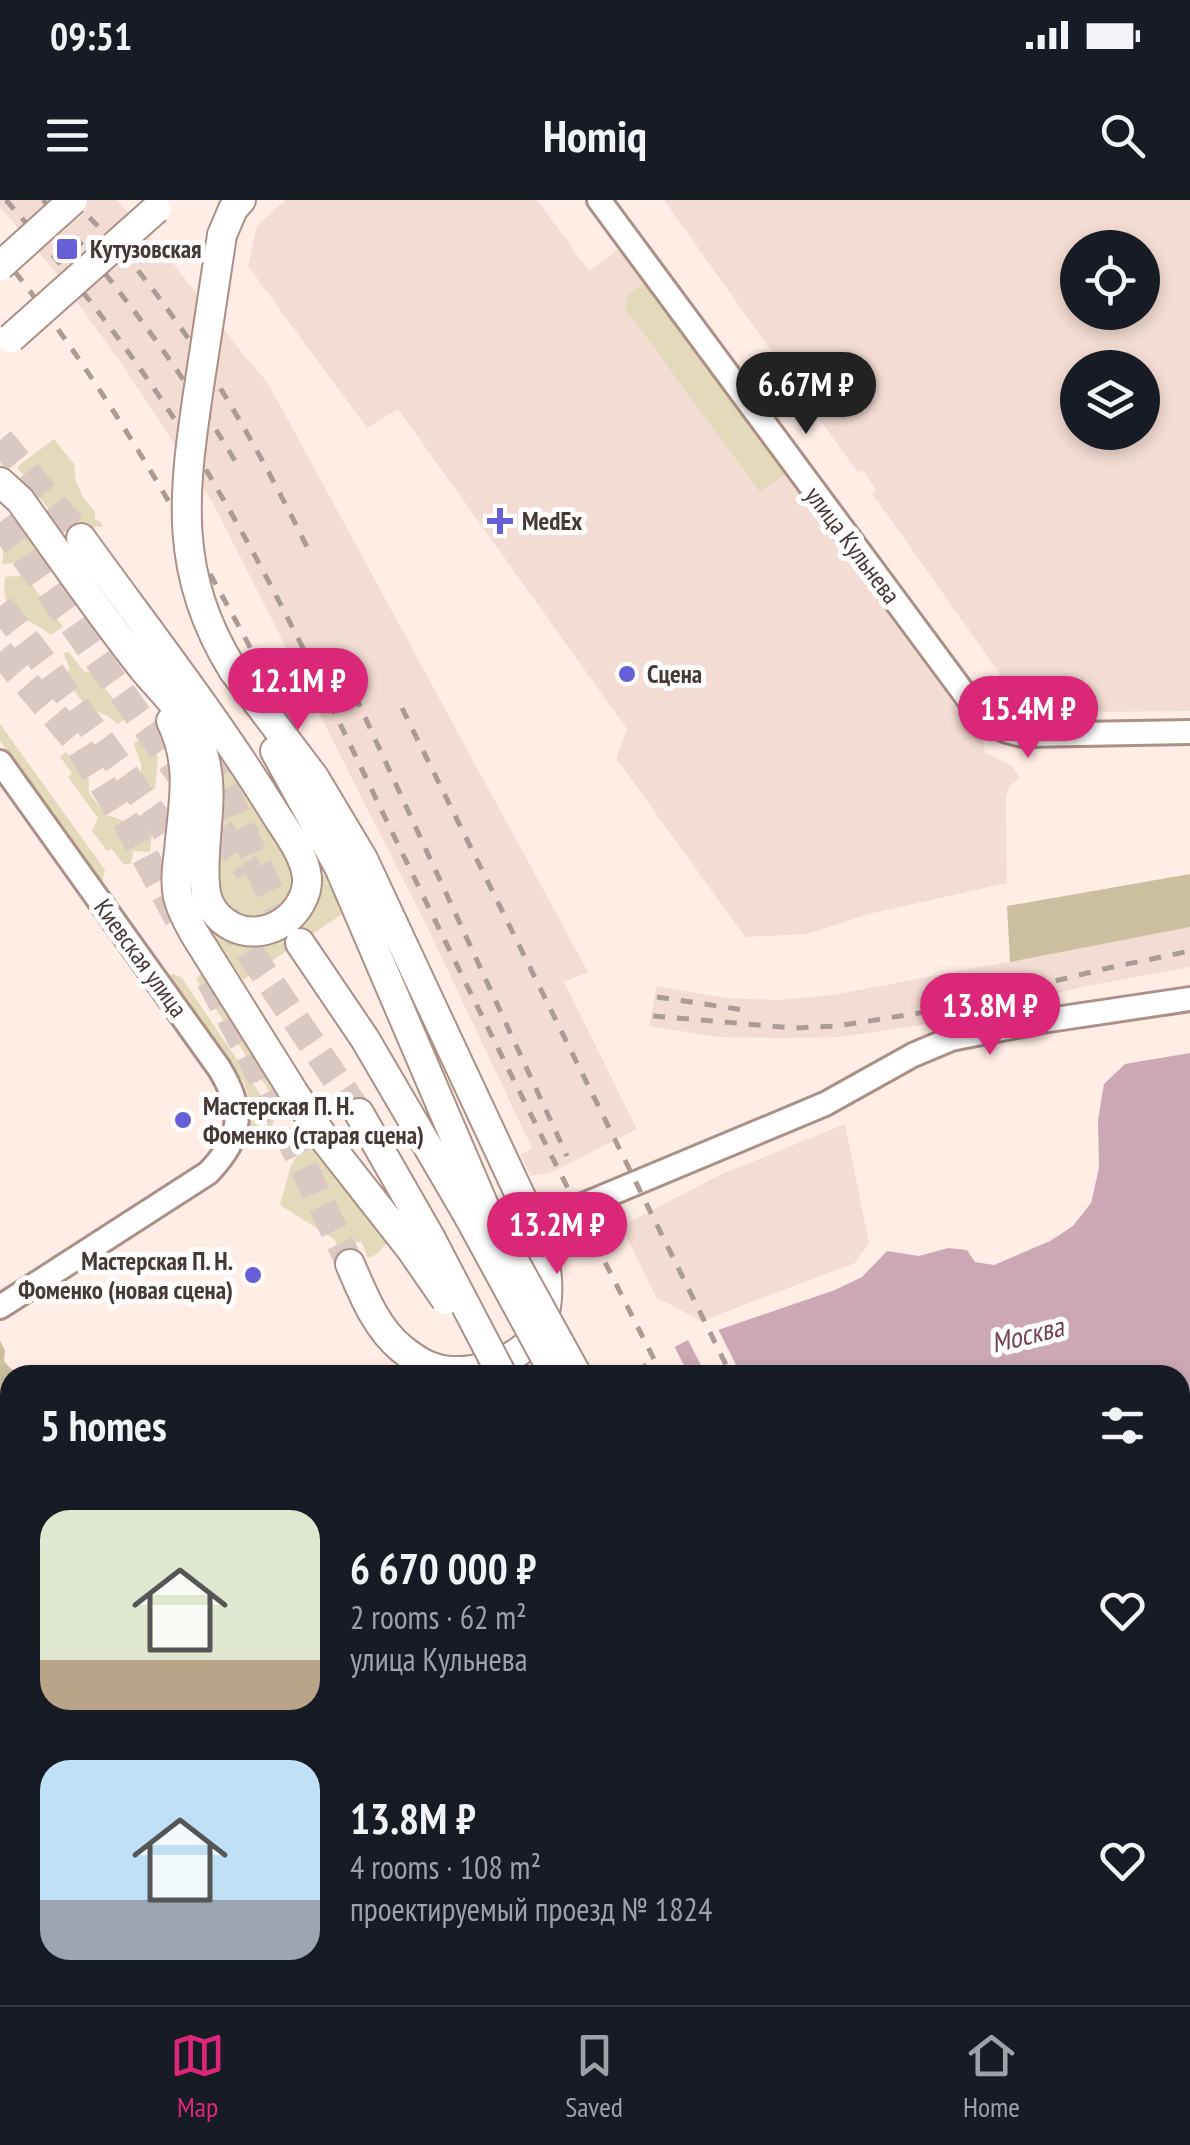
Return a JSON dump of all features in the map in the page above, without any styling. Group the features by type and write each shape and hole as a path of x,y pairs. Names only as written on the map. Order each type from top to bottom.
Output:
{"main road":[{"path":"0,266 74,200"},
{"path":"241,200 222,235 187,464 185,519 196,589 210,628 233,670 326,818 363,859 534,1225 546,1270 544,1319 536,1335 520,1351 490,1365"},
{"path":"5,342 162,204"},
{"path":"0,482 20,500 145,670 182,713 201,746 209,787 205,885 212,908 221,919 244,931 272,929 298,908 306,892 307,880 299,855 244,762 82,538"},
{"path":"145,670 182,746 186,766 176,879 184,914 326,1141 420,1242"},
{"path":"326,818 339,867 477,1212 549,1365"},
{"path":"300,942 477,1212 571,1365"},
{"path":"359,1113 456,1314 491,1365"},
{"path":"350,1264 378,1322 400,1348 428,1365"},
{"path":"300,2005 340,2005"}],"street":[{"name":"улица Кульнева","path":"600,200 986,720 1024,735 1190,732"},
{"name":"Киевская улица","path":"0,762 200,1040 231,1087 236,1102 236,1126 217,1164 195,1183 0,1307"},
{"path":"542,1248 556,1222 569,1211 825,1104 950,1039 1190,999"}],"shaded area":[{"path":"0,200 117,200 173,263 268,383 588,972 564,982 637,1129 550,1173 531,1176 520,1155 532,1148 430,933 213,503 122,364 53,269 0,207"},
{"path":"285,200 537,200 589,271 620,248 983,741 985,753 1012,766 1020,778 1009,787 1006,798 1007,883 869,914 807,934 745,937 616,758 627,729 398,409 367,428 248,266 257,226"},
{"path":"664,200 1190,200 1190,711 1085,712 1059,676 1039,689 1029,676 998,695 989,682 1000,674 872,493 876,490 863,470 858,473"},
{"path":"644,283 785,474 760,492 625,308 629,294"},
{"path":"54,439 74,464 76,482 103,527 96,526 74,543 17,467"},
{"path":"13,517 42,561 2,564 0,528"},
{"path":"25,575 63,627 51,635 17,615 7,602 5,577"},
{"path":"65,652 85,673 92,670 127,718 118,724 101,713 89,711 67,681"},
{"path":"0,724 105,870 102,882 0,741"},
{"path":"145,738 158,757 155,789 151,791 141,781 141,764 134,745"},
{"path":"217,743 294,875 293,898 265,921 230,914 216,887 222,780"},
{"path":"66,752 73,761 84,760 88,764 89,793 106,815 153,826 150,852 133,851 131,864 123,864 112,849 107,851 92,831 98,818 68,777 72,773 60,757"},
{"path":"320,865 344,913 243,980 206,924 228,931 283,929 301,924 316,902"},
{"path":"1190,874 1190,927 1010,962 1007,906"},
{"path":"1190,927 1190,967 1087,986 927,1024 840,1037 778,1038 718,1037 649,1026 657,986 725,998 777,1000 833,995"},
{"path":"203,971 281,1098 268,1137 264,1136 275,1100 196,979"},
{"path":"174,974 182,978 266,1103 255,1133 246,1130 252,1107 244,1082 170,978"},
{"path":"845,1124 869,1243 855,1263 701,1321 656,1297 621,1226 722,1174"},
{"path":"310,1137 390,1239 377,1254 368,1258 361,1241 338,1248 334,1239 280,1205 291,1165"},
{"path":"0,1341 7,1365 0,1365"}],"water":[{"name":"Москва","path":"1190,1053 1190,1365 641,1365 686,1341 835,1290 862,1277 887,1251 919,1256 948,1248 967,1250 975,1262 994,1265 1050,1241 1073,1226 1091,1203 1099,1168 1098,1120 1104,1084 1125,1064"}],"pier":[{"path":"717,1327 736,1365 701,1365 686,1336"},
{"path":"672,1342 684,1365 647,1365 643,1357"}],"tunnel":[{"path":"0,440 81,538"},
{"path":"0,522 249,871"},
{"path":"0,606 189,864"},
{"path":"0,652 73,737 130,828 181,924"},
{"path":"205,752 270,893 296,937"},
{"path":"225,916 359,1113"},
{"path":"210,980 350,1264"}],"railway":[{"path":"6,200 65,269 146,377 245,538 657,1365"},
{"path":"43,200 147,328 238,466"},
{"path":"73,200 131,262 183,331 252,442 312,557"},
{"path":"0,253 73,350 139,452 258,662"},
{"path":"335,652 567,1156"},
{"path":"402,708 726,1365"},
{"path":"653,1016 794,1028 837,1026 932,1011 1190,951"},
{"path":"657,997 744,1010"}],"place":[{"name":"Кутузовская","path":"67,249"},
{"name":"MedEx","path":"500,521"},
{"name":"Сцена","path":"627,674"},
{"name":"Мастерская П. Н. Фоменко (старая сцена)","path":"183,1120"},
{"name":"Мастерская П. Н. Фоменко (новая сцена)","path":"253,1275"}]}
